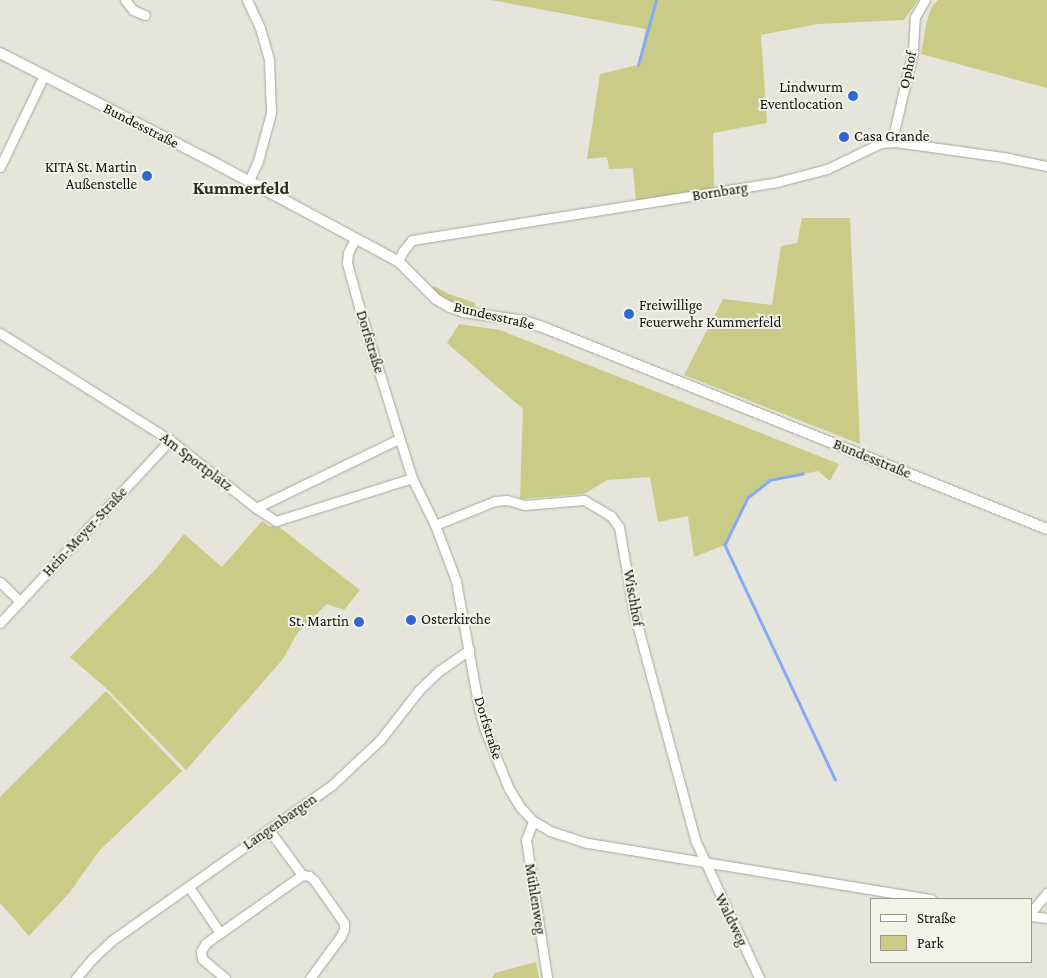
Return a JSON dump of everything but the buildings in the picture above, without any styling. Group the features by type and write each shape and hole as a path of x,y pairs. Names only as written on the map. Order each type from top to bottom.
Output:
{"street":[{"path":"125,0 133,10 145,15"},
{"path":"247,0 260,28 269,60 271,113 258,161 248,182"},
{"name":"Ophof","path":"895,142 894,132 913,51 915,18 926,0"},
{"name":"Bundesstraße","path":"0,53 398,262 436,299 450,307 464,312 508,318 545,328 1047,529"},
{"path":"0,167 44,75"},
{"name":"Bornbarg","path":"398,262 402,251 412,240 777,182 827,169 868,148 881,144 895,142 1003,157 1047,166"},
{"name":"Dorfstraße","path":"355,239 348,253 347,263 412,478 435,525 456,581 479,709 485,730 509,789 521,808 533,821 550,831 588,843 925,898"},
{"name":"Am Sportplatz","path":"0,333 170,440 256,508 276,521 412,478"},
{"path":"256,508 399,439"},
{"name":"Hein-Meyer-Straße","path":"0,623 170,440"},
{"name":"Wischhof","path":"435,525 495,501 507,500 524,505 584,500 611,516 619,526 624,544 634,613 666,737 703,861"},
{"path":"0,582 20,601"},
{"name":"Langenbargen","path":"76,978 92,958 111,941 311,801 354,766 380,740 419,690 439,671 469,650"},
{"name":"Mühlenweg","path":"533,821 526,840 547,978"},
{"path":"269,830 302,875"},
{"name":"Waldweg","path":"703,861 759,978"},
{"path":"225,978 207,965 202,958 201,951 206,943 302,875 309,876 314,880 344,923 341,936 310,978"},
{"path":"189,887 220,933"},
{"path":"1032,911 1047,893"},
{"path":"1032,916 1047,918"}],"green space":[{"path":"491,0 918,0 904,20 818,24 761,35 767,123 713,133 714,188 636,201 633,168 609,169 607,157 587,159 600,74 638,65 646,29"},
{"path":"938,0 1047,0 1047,88 921,54 931,8"},
{"path":"802,218 850,218 860,444 684,375 723,299 772,305 781,246 797,243"},
{"path":"434,286 449,294 475,303 475,308 464,308 441,297 432,289"},
{"path":"459,324 500,330 839,464 830,481 818,471 771,480 748,498 725,545 694,557 688,516 658,522 650,477 607,480 584,494 520,499 523,409 447,343"},
{"path":"262,521 269,526 279,527 360,590 344,610 327,604 298,632 283,659 186,770 105,687 70,657 156,569 184,534 222,567"},
{"path":"106,691 182,771 99,851 70,892 29,936 0,903 0,797"},
{"path":"536,962 539,978 492,978 495,973"}],"waterway":[{"path":"638,65 656,0"},
{"path":"803,474 771,480 748,498 725,545 835,779"}],"place":[{"name":"Lindwurm Eventlocation","path":"853,96"},
{"name":"Casa Grande","path":"844,137"},
{"name":"KITA St. Martin Außenstelle","path":"147,176"},
{"name":"Freiwillige Feuerwehr Kummerfeld","path":"629,314"},
{"name":"Osterkirche","path":"411,620"},
{"name":"St. Martin","path":"359,622"}],"district":[{"name":"Kummerfeld","path":"241,188"}]}
